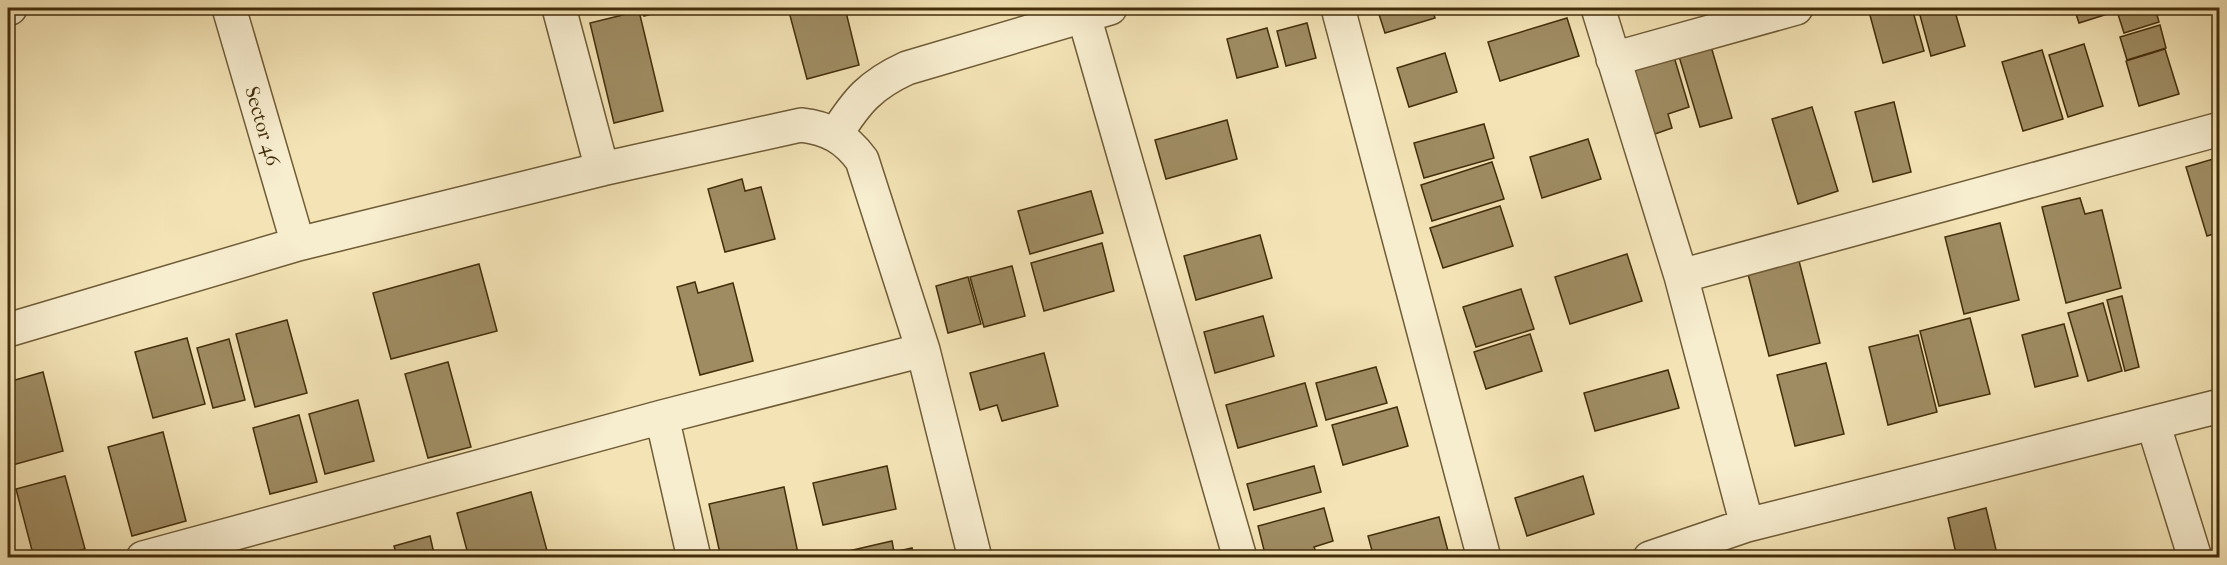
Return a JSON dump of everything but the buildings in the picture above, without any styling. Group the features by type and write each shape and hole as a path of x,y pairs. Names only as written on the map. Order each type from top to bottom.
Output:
{"street":[{"name":"Sector 46","path":"229,8 298,244"},
{"path":"559,8 602,169"},
{"path":"1338,8 1484,558"},
{"path":"1598,8 1681,276 1747,525"},
{"path":"1613,59 1796,8"},
{"path":"836,135 857,101 883,79 907,68 1097,12 1240,558"},
{"path":"8,330 298,244 602,169 801,125 819,127 850,144 862,160 923,350 975,558"},
{"path":"1681,276 2220,129"},
{"path":"143,558 662,417 923,350"},
{"path":"1650,558 1747,525 2220,406"},
{"path":"662,417 694,558"},
{"path":"2153,423 2195,558"}]}
